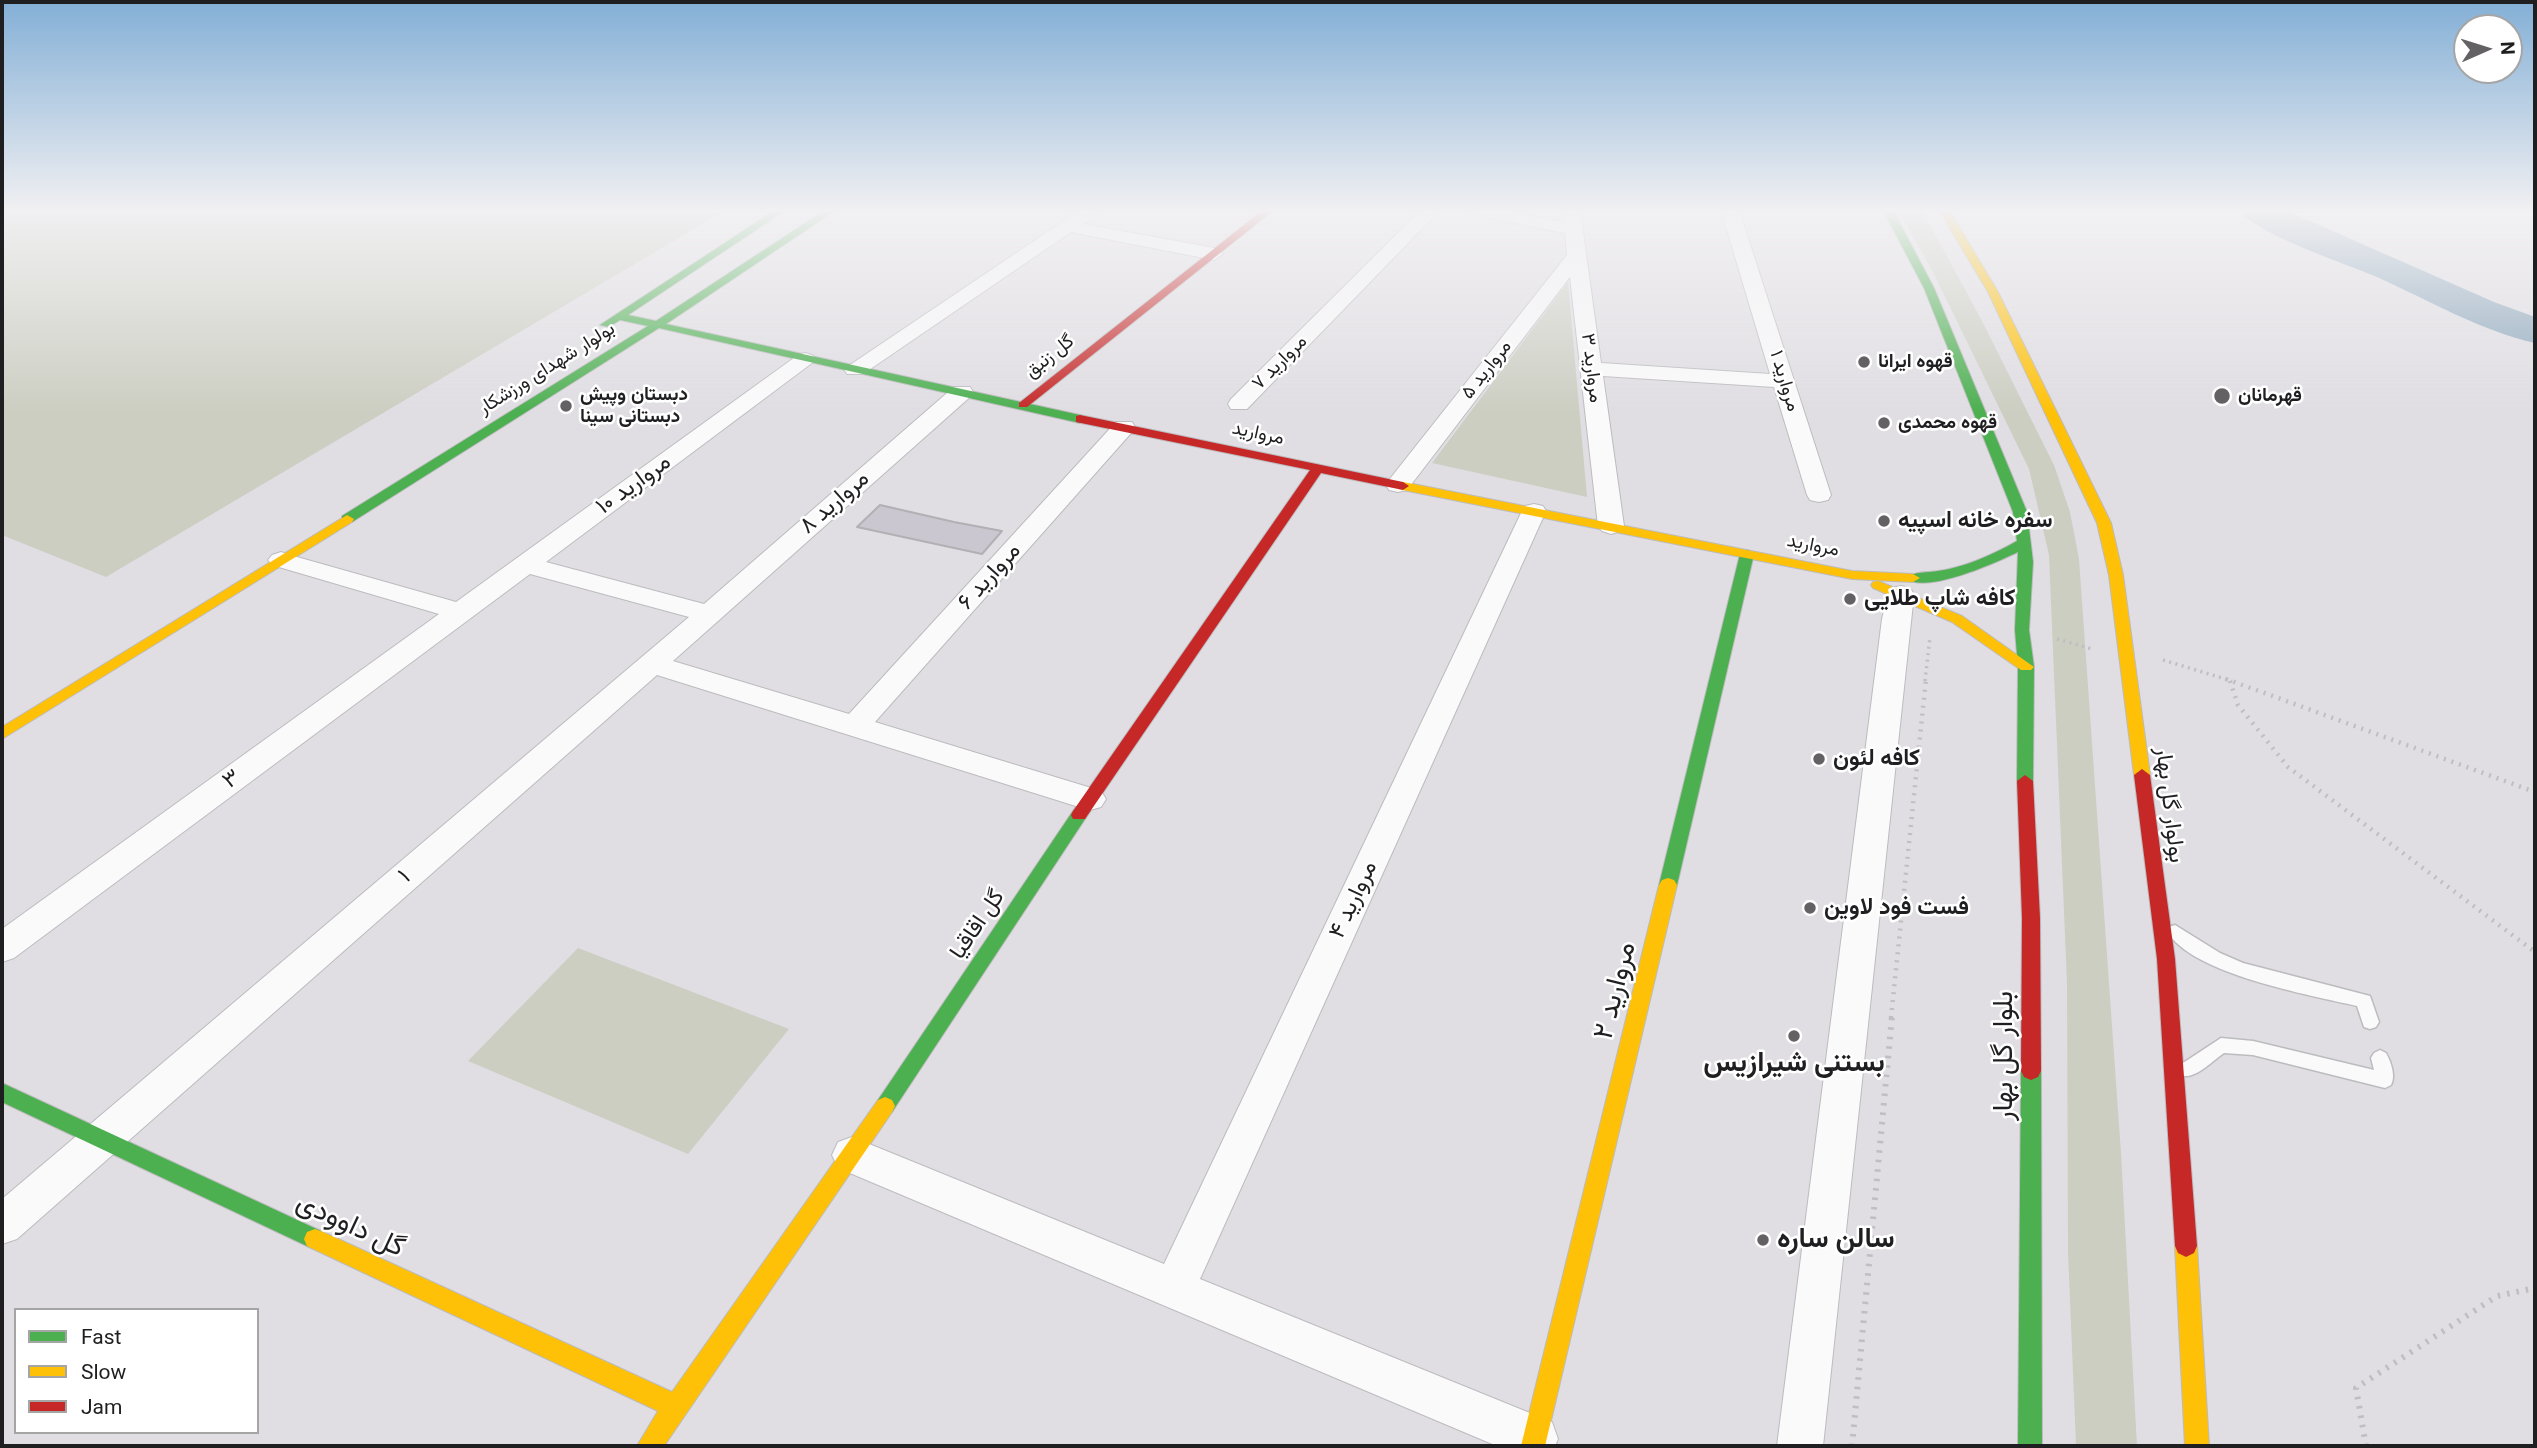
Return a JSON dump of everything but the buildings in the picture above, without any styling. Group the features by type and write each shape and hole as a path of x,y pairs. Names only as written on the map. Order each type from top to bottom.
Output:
{"main road":[{"name":"بولوار شهدای ورزشکار","path":"596,332 677,278"},
{"name":"بولوار شهدای ورزشکار","path":"2,734 729,278"},
{"name":"گل زنبق","path":"1023,405 1183,278"},
{"path":"1924,278 1996,448 2020,512 2026,562 2022,630 2026,667"},
{"name":"بولوار گل بهار","path":"1984,278 2104,523 2116,575 2160,916 2176,1077 2197,1446"},
{"path":"722,282 717,311 732,342"},
{"name":"مروارید","path":"618,316 805,359 1398,485 1852,575 1905,579 1950,576 1993,561 2025,541"},
{"name":"بولوار شهدای ورزشکار","path":"354,514 479,418"},
{"name":"گل اقاقیا","path":"649,1446 852,1155 1090,799 1318,468"},
{"name":"مروارید ۲","path":"1534,1443 1748,554"},
{"name":"مروارید","path":"1852,575 1957,619 2026,667"},
{"name":"بلوار گل بهار","path":"2026,667 2024,763 2031,918 2030,1446"},
{"name":"گل داوودی","path":"2,1092 676,1407"}],"street":[{"path":"855,369 991,278"},
{"name":"مروارید ۷","path":"1239,404 1364,278"},
{"name":"مروارید ۵","path":"1398,485 1559,278"},
{"name":"مروارید ۳","path":"1580,278 1611,526"},
{"name":"مروارید ۱","path":"1752,278 1819,495"},
{"name":"مروارید ۱۰","path":"462,612 805,359"},
{"path":"1591,369 1784,381"},
{"name":"مروارید ۸","path":"709,614 962,392"},
{"name":"مروارید ۶","path":"855,726 1124,427"},
{"name":"مروارید ۴","path":"1174,1289 1534,511"},
{"path":"281,561 462,612"},
{"path":"526,565 709,614"},
{"path":"1800,1446 1901,594"},
{"name":"۳","path":"2,948 462,612"},
{"name":"۱","path":"2,1225 709,614"},
{"path":"652,664 1090,799"},
{"path":"852,1155 1534,1443"}],"lane":[{"path":"2160,916 2185,942 2242,970 2364,1001 2370,1022"},
{"path":"2176,1077 2221,1045 2253,1048 2385,1080 2380,1058"}],"path":[{"path":"1852,1446 1902,902 1933,608"},
{"path":"2022,630 2230,680 2535,792"},
{"path":"2230,680 2238,705 2288,767 2535,952"},
{"path":"2366,1446 2356,1388 2497,1296 2535,1288"}],"shaded area":[{"path":"2,278 612,278 106,577 2,535"},
{"path":"1936,278 1959,278 1982,321 2054,465 2070,512 2079,559 2121,1153 2137,1446 2076,1446 2068,1252 2067,983 2049,555 2029,469"},
{"path":"1568,282 1587,497 1432,463"},
{"path":"578,948 789,1029 688,1154 468,1061"}],"waterway":[{"path":"2409,278 2480,311 2535,330"}],"traffic: fast":[{"path":"605,325 678,278"},
{"path":"347,519 729,278"},
{"path":"1924,278 2020,512 2026,562 2022,630 2026,667 2025,781"},
{"path":"618,316 1080,419"},
{"path":"1913,578 1943,575 1971,568 2025,542"},
{"path":"1668,885 1747,554"},
{"path":"885,1106 1079,815"},
{"path":"2030,1446 2031,1071"},
{"path":"2,1092 315,1239"}],"traffic: slow":[{"path":"1984,278 2104,523 2116,575 2142,775"},
{"path":"1403,486 1852,575 1913,578"},
{"path":"2,734 347,519"},
{"path":"1878,585 1957,619 2026,667"},
{"path":"1533,1446 1668,885"},
{"path":"649,1446 885,1106"},
{"path":"315,1239 676,1407"},
{"path":"2186,1246 2197,1446"}],"traffic: jam":[{"path":"1023,405 1184,278"},
{"path":"1080,419 1403,486"},
{"path":"1079,815 1318,468"},
{"path":"2142,775 2166,959 2186,1246"},
{"path":"2025,781 2031,918 2031,1071"}],"place":[{"name":"قهوه ایرانا","path":"1864,362"},
{"name":"قهرمانان","path":"2222,396"},
{"name":"دبستان وپیش دبستانی سینا","path":"566,406"},
{"name":"قهوه محمدی","path":"1884,423"},
{"name":"سفره خانه اسپیه","path":"1884,521"},
{"name":"کافه شاپ طلایی","path":"1850,599"},
{"name":"کافه لئون","path":"1819,759"},
{"name":"فست فود لاوین","path":"1810,908"},
{"name":"بستنی شیرازیس","path":"1794,1036"},
{"name":"سالن ساره","path":"1763,1240"}]}
